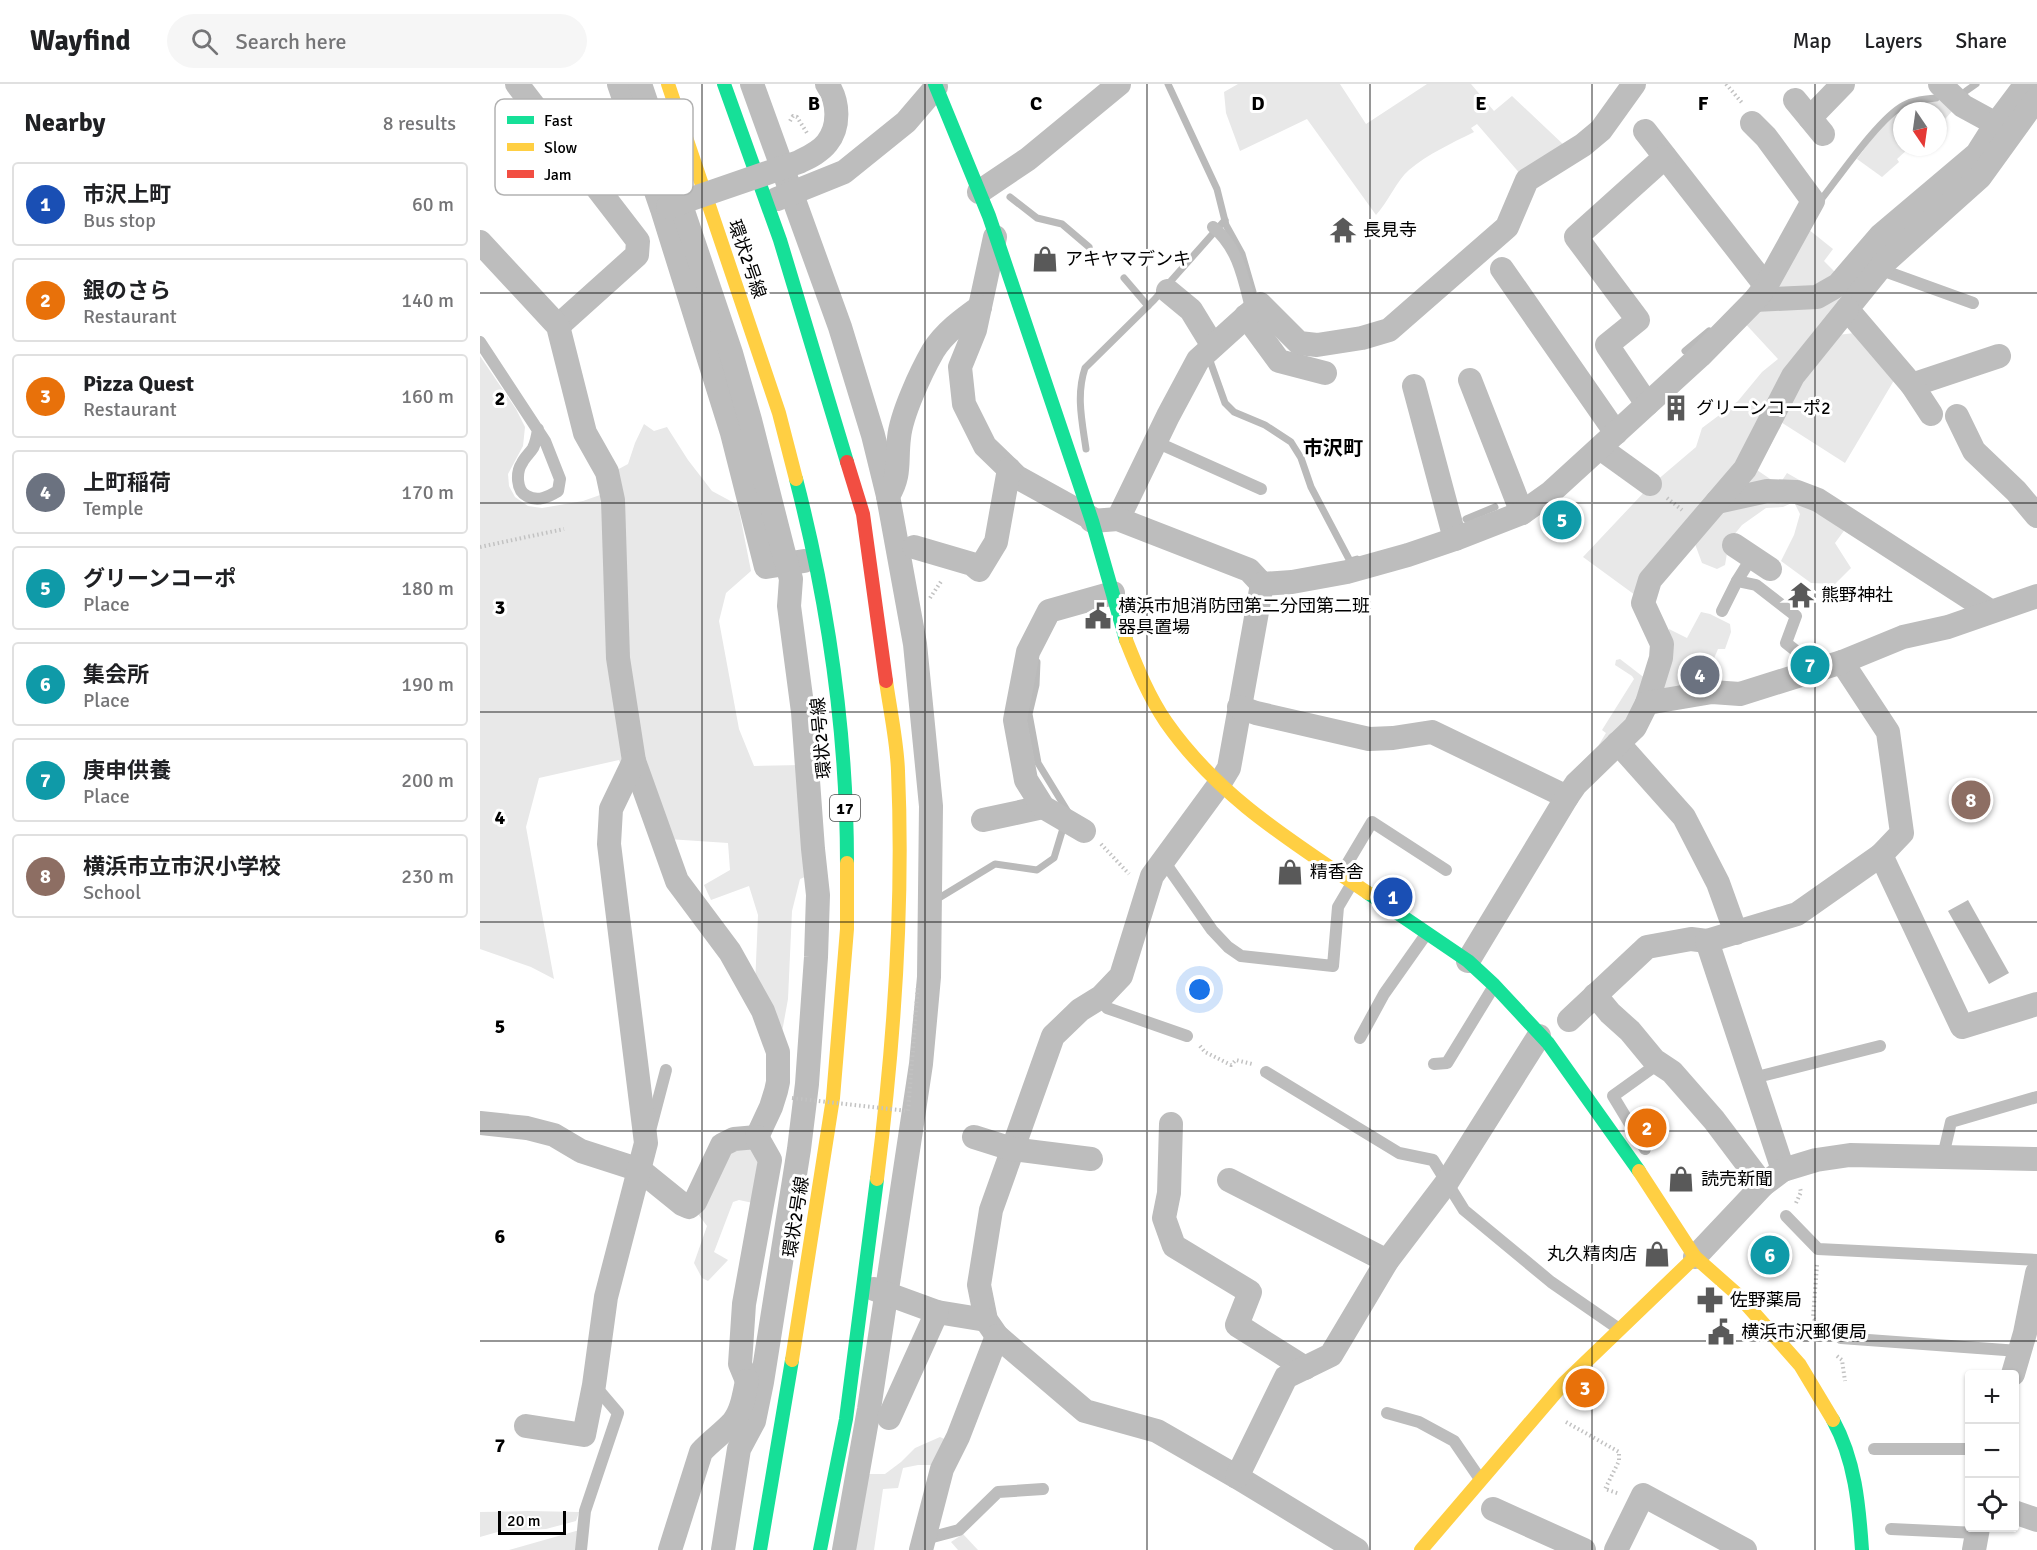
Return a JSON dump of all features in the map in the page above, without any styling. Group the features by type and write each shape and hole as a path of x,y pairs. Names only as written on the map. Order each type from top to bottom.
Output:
{"main road":[{"name":"環状2号線","path":"668,84 673,99"},
{"name":"環状2号線","path":"724,84 783,252 863,514 898,769 899,942 885,1116 846,1419 820,1550"},
{"path":"936,86 996,236 1092,519 1123,633 1142,680 1165,721 1218,786 1269,826 1468,961 1494,985 1539,1036 1548,1043 1592,1103 1695,1257 1738,1295 1800,1365 1830,1412 1840,1433 1853,1475 1859,1507 1862,1550"},
{"name":"環状2号線","path":"693,158 779,413 815,558 831,652 842,751 847,838 847,929 833,1098 760,1550"},
{"path":"1434,1546 1481,1498 1546,1404 1564,1383 1695,1257"}],"street":[{"path":"518,84 529,99"},
{"path":"619,84 625,99"},
{"path":"639,84 644,99"},
{"path":"752,84 840,327 873,435 888,496 915,644 931,806 929,977 921,1064 887,1294 844,1550"},
{"path":"665,208 812,156 827,143 836,126 836,106 827,84"},
{"path":"980,192 1028,159 1119,84"},
{"path":"1118,519 1198,360 1260,304 1299,343 1317,345 1362,338 1389,330 1492,256 1508,227 1527,180 1583,146 1601,130 1634,84"},
{"path":"1809,117 1844,84"},
{"path":"1940,84 1963,106 1996,124"},
{"path":"1760,293 1817,297 1838,285 1880,236 1977,154 2026,84"},
{"path":"766,203 844,172 906,122 936,86"},
{"path":"1468,961 1576,784 1635,727 1647,703 1661,658 1662,644 1643,603 1650,580 1744,469 1793,376 1879,269 1980,177 2037,98"},
{"path":"1262,584 1292,582 1347,572 1455,539 1522,513 1550,493 1700,356 1760,293 1813,201 1766,137 1752,123"},
{"path":"1645,131 1760,293"},
{"path":"1647,404 1607,345 1638,320 1576,237 1665,157"},
{"path":"558,326 637,255 638,241 603,195"},
{"path":"660,195 732,433 766,567 815,558"},
{"path":"677,195 730,353 788,564 791,579 789,606 803,712 818,895 808,1060 800,1138 755,1382 754,1421 739,1449 723,1550"},
{"path":"996,236 975,330 960,366 964,404 985,446 1017,477 1092,519 1118,519 1249,570 1262,584"},
{"path":"480,242 558,326 585,434 607,472 613,500 618,658 634,761 677,882 730,952 763,1011 778,1052 776,1091 757,1137"},
{"path":"1492,256 1608,440 1650,484"},
{"path":"1168,291 1191,310 1213,346"},
{"path":"888,496 894,486 899,468 899,437 908,406 933,350 960,321 980,307"},
{"path":"1847,309 1912,385 1931,414"},
{"path":"1249,314 1279,362 1325,373"},
{"path":"1912,385 1999,356"},
{"path":"1470,380 1522,513"},
{"path":"1414,386 1455,539"},
{"path":"1957,416 1974,451 2016,491 2037,516"},
{"path":"914,547 972,564 979,570 996,542 1009,469"},
{"path":"1716,502 1767,491 1797,492 1818,500 1990,611"},
{"path":"923,1544 942,1469 958,1437 991,1328 979,1285 991,1210 1012,1149 1053,1036 1080,1010 1101,998 1122,976 1152,876 1229,768 1262,584"},
{"path":"1065,820 1026,780 1015,720 1028,652 1049,611 1113,593"},
{"path":"1647,703 1712,692 1740,694 1817,665 1903,637 1948,627 2037,596"},
{"path":"1569,1020 1647,947 1691,939 1707,941 1797,914 1881,855 1902,833 1888,732 1817,665"},
{"path":"1239,706 1256,713 1369,739 1405,737 1432,732 1567,797"},
{"path":"1618,743 1684,817 1718,883 1736,933"},
{"path":"526,1426 584,1435 594,1385 606,1297 646,1143 609,844 611,809 634,761"},
{"path":"983,820 1065,820"},
{"path":"1881,855 1962,1027 2037,1004"},
{"path":"1707,941 1753,1078 1790,1168"},
{"path":"1595,995 1659,1064 1672,1072 1707,1112 1763,1185"},
{"path":"1237,1476 1286,1377 1331,1355 1387,1261 1447,1182 1539,1036"},
{"path":"480,1123 527,1128 554,1135 582,1150 640,1170 689,1208 695,1202 722,1145 734,1139 757,1137"},
{"path":"1171,1124 1169,1193 1164,1218 1174,1246 1250,1292 1237,1325 1305,1368"},
{"path":"757,1137 770,1160 744,1304 740,1364 755,1382 788,1387"},
{"path":"974,1137 1012,1149 1091,1159"},
{"path":"1695,1257 1763,1185 1790,1168 1816,1160 1850,1155 2037,1159"},
{"path":"1229,1180 1387,1261"},
{"path":"2015,1370 2027,1341 2037,1273"},
{"path":"864,1285 937,1312 991,1328 1085,1411 1157,1431 1237,1476 1357,1550"},
{"path":"889,1418 937,1312"},
{"path":"670,1550 701,1452 734,1420 755,1382"},
{"path":"1617,1550 1643,1496 1745,1550"},
{"path":"1481,1498 1584,1550"},
{"path":"2019,1514 2037,1520"}],"lane":[{"path":"1216,230 1230,243 1240,267 1249,314"},
{"path":"1879,269 1973,303"},
{"path":"480,342 538,429 546,441 560,479 558,491 547,498 536,499 525,496 519,489 518,476 520,465 534,445 538,429"},
{"path":"1156,442 1261,489"},
{"path":"1722,611 1752,557"},
{"path":"1737,581 1756,585 1796,616 1786,643 1817,665"},
{"path":"1341,874 1372,822 1446,870"},
{"path":"1163,860 1212,930 1228,947 1241,956 1333,966 1338,908 1354,882"},
{"path":"1360,1038 1384,994 1427,933"},
{"path":"1434,1064 1448,1062 1494,985"},
{"path":"1101,998 1107,1008 1187,1036"},
{"path":"1753,1078 1880,1046"},
{"path":"1645,1149 1613,1096 1659,1064"},
{"path":"646,1143 666,1070"},
{"path":"1266,1072 1399,1153 1433,1160 1464,1209 1551,1282 1618,1329"},
{"path":"1943,1156 1951,1122 2037,1097"},
{"path":"1789,1220 1818,1250 2037,1260"},
{"path":"1841,1338 2027,1341"},
{"path":"581,1550 585,1511 618,1413 594,1385"},
{"path":"1388,1413 1419,1422 1454,1441 1481,1498"},
{"path":"1874,1449 1965,1449"},
{"path":"923,1544 959,1530 998,1492 1043,1489"},
{"path":"1891,1529 1976,1537"}],"path":[{"path":"790,125 790,119 793,116 797,117 811,138"},
{"path":"1650,484 1698,522"},
{"path":"480,547 564,529"},
{"path":"929,601 940,581 972,564"},
{"path":"1065,820 1109,850 1146,893"},
{"path":"792,1098 908,1111 918,985"},
{"path":"1187,1036 1195,1040 1205,1052 1223,1062 1231,1065 1236,1060 1245,1061 1266,1072"},
{"path":"1789,1220 1801,1192 1790,1168"},
{"path":"1546,1404 1570,1426 1619,1452 1619,1461 1605,1489 1641,1501"}],"shaded area":[{"path":"1238,84 1340,84 1366,124 1427,84 1471,84 1494,111 1512,96 1566,147 1522,176 1477,124 1471,128 1474,132 1432,154 1409,170 1400,179 1376,215 1307,119 1240,151 1226,113 1224,92"},
{"path":"1939,99 1943,102 1915,102"},
{"path":"1947,105 1953,110 1947,117"},
{"path":"1893,116 1893,156 1900,156 1897,159 1899,162 1882,177 1857,159"},
{"path":"1808,229 1833,249 1824,261 1838,275 1830,283 1779,294 1777,275"},
{"path":"1834,292 1843,299 1766,418 1781,426 1757,470 1779,485 1787,473 1857,513 1835,543 1851,568 1835,584 1811,583 1781,561 1794,535 1800,514 1794,502 1783,507 1766,508 1742,525 1729,541 1725,565 1717,569 1702,563 1695,544 1635,595 1583,557 1649,487 1696,447 1702,428 1738,401 1762,372 1778,359 1741,319 1763,302"},
{"path":"1855,333 1896,377 1845,463 1776,419 1837,335"},
{"path":"480,356 516,409 525,427 523,446 508,474 509,486 515,497 528,506 542,508 583,501 600,495 615,471 628,464 644,424 654,431 667,427 688,460 712,491 738,505 751,571 726,593 719,621 739,729 754,766 803,765 812,874 800,879 792,911 788,999 782,1032 755,986 758,915 749,886 711,900 704,885 730,870 728,843 653,838 619,760 539,778 526,827 554,979 531,967 480,949"},
{"path":"1701,612 1730,624 1731,632 1725,649 1718,649 1712,663 1692,664 1687,679 1703,686 1656,695 1668,645 1669,629 1687,638"},
{"path":"1620,659 1646,679 1639,709 1597,748 1606,733 1602,730 1634,679 1615,665 1616,660"},
{"path":"1968,900 2009,973 1989,984 1948,911"},
{"path":"747,1146 759,1155 753,1203 739,1200 733,1202 714,1252 728,1260 708,1281 702,1278 694,1263 707,1226 698,1214 726,1158 737,1147"},
{"path":"940,1437 951,1442 938,1465 903,1468 898,1488 883,1489 874,1550 854,1550 867,1474 885,1474 915,1448"},
{"path":"480,1512 579,1512 576,1521 546,1529 501,1531 480,1537"},
{"path":"583,1529 580,1550 509,1550"},
{"path":"963,1534 978,1550 958,1550 951,1542"}],"waterway":[{"path":"1168,84 1217,189 1226,225 1242,254 1253,292"},
{"path":"1966,91 1976,84"},
{"path":"1820,201 1871,135 1894,112 1912,102 1936,98"},
{"path":"1010,197 1037,218 1062,224 1089,247"},
{"path":"1086,449 1080,398 1085,368 1154,300 1225,220"},
{"path":"1124,278 1148,306"},
{"path":"1685,351 1709,331"},
{"path":"1209,358 1225,403 1234,412 1265,425 1291,442 1301,458 1311,487 1350,561 1357,559"},
{"path":"1466,519 1495,507"},
{"path":"1037,662 1036,685 1029,714 1038,763 1068,812"},
{"path":"934,901 995,864 1037,870 1054,858 1064,825"}],"traffic: fast":[{"path":"724,84 780,240 847,462"},
{"path":"935,84 989,216 1092,521 1126,640"},
{"path":"796,479 817,573 834,669 844,766 847,863"},
{"path":"1368,893 1468,961 1494,985 1548,1043 1639,1171"},
{"path":"820,1550 846,1419 877,1179"},
{"path":"760,1550 792,1360"},
{"path":"1833,1420 1846,1451 1855,1483 1862,1550"}],"traffic: slow":[{"path":"668,84 673,99"},
{"path":"693,158 779,413 796,479"},
{"path":"1126,640 1144,682 1166,722 1209,774 1285,837 1368,893"},
{"path":"877,1179 893,1026 900,873 897,760 886,681"},
{"path":"792,1360 833,1098 847,929 847,863"},
{"path":"1639,1171 1695,1257 1738,1295 1800,1365 1833,1420"},
{"path":"1421,1550 1564,1383 1695,1257"}],"traffic: jam":[{"path":"847,462 863,514 886,681"}],"place":[{"name":"長見寺","path":"1343,230"},
{"name":"アキヤマデンキ","path":"1045,259"},
{"name":"グリーンコーポ2","path":"1676,408"},
{"name":"グリーンコーポ","path":"1562,520"},
{"name":"熊野神社","path":"1801,595"},
{"name":"横浜市旭消防団第二分団第二班 器具置場","path":"1098,616"},
{"name":"庚申供養","path":"1810,665"},
{"name":"上町稲荷","path":"1700,675"},
{"name":"横浜市立市沢小学校","path":"1971,800"},
{"name":"精香舎","path":"1290,872"},
{"name":"市沢上町","path":"1393,897"},
{"name":"銀のさら","path":"1647,1128"},
{"name":"読売新聞","path":"1681,1179"},
{"name":"丸久精肉店","path":"1657,1254"},
{"name":"集会所","path":"1770,1255"},
{"name":"佐野薬局","path":"1710,1300"},
{"name":"横浜市沢郵便局","path":"1721,1332"},
{"name":"Pizza Quest","path":"1585,1388"}],"district":[{"name":"市沢町","path":"1333,448"}]}
